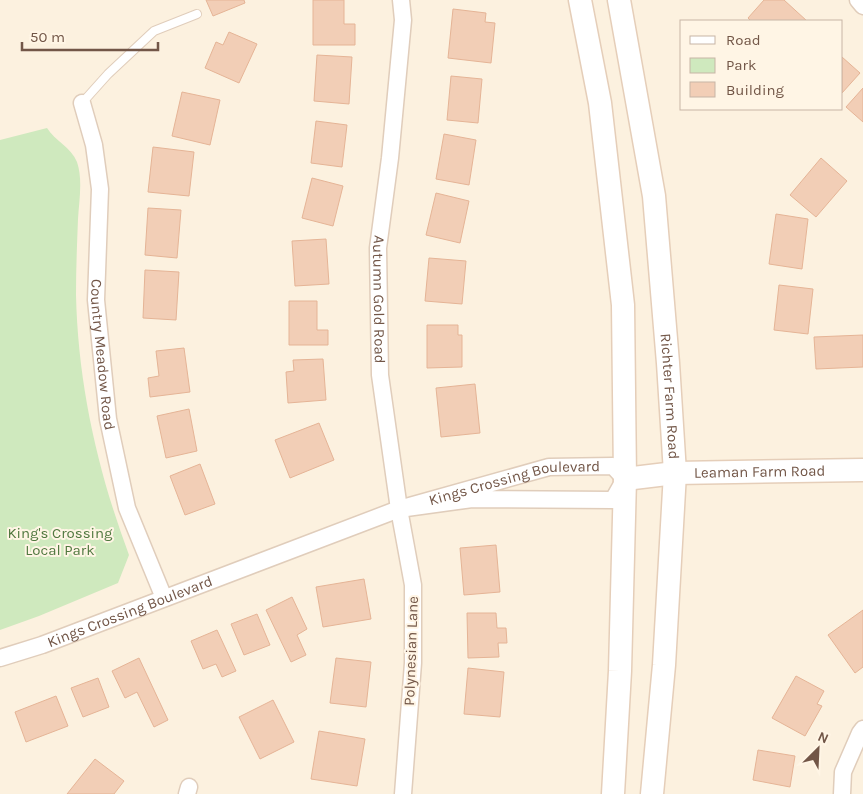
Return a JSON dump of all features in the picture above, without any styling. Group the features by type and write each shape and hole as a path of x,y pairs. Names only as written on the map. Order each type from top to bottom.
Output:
{"main road":[{"path":"580,0 600,104 623,305 625,479 620,672 613,794"},
{"name":"Richter Farm Road","path":"619,0 654,196 675,473 664,665 652,794"},
{"name":"Leaman Farm Road","path":"625,479 675,473 863,470"}],"street":[{"name":"Autumn Gold Road","path":"399,509 380,375 378,248 390,158 402,20 400,0"},
{"path":"858,0 863,6"},
{"name":"Country Meadow Road","path":"82,103 94,145 100,189 96,300 108,419 127,508 164,598"},
{"name":"Kings Crossing Boulevard","path":"0,658 42,645 399,509 549,467 614,466 625,479 612,500 472,499 399,509"},
{"name":"Polynesian Lane","path":"399,509 413,585 413,663 403,794"},
{"path":"842,794 844,772 863,729"}],"lane":[{"path":"82,103 108,74 154,31 197,14"}],"green space":[{"name":"King's Crossing Local Park","path":"47,128 71,152 79,169 76,295 85,395 99,460 129,555 118,583 0,630 0,140"}],"building":[{"path":"206,0 244,0 245,3 213,16"},
{"path":"313,0 344,0 344,24 355,24 355,45 313,45"},
{"path":"764,0 784,0 806,20 750,20 748,18"},
{"path":"453,9 486,13 485,22 495,23 491,63 448,58"},
{"path":"229,32 257,44 239,83 205,68 216,42 223,45"},
{"path":"317,55 352,57 349,104 314,101"},
{"path":"843,58 860,73 843,92"},
{"path":"451,76 482,79 478,123 447,120"},
{"path":"863,88 863,122 846,107"},
{"path":"182,92 220,100 210,145 172,136"},
{"path":"316,121 347,125 342,167 311,163"},
{"path":"444,134 476,140 469,185 436,179"},
{"path":"153,147 194,152 189,196 148,192"},
{"path":"821,158 847,181 816,217 790,195"},
{"path":"312,178 343,186 333,226 302,218"},
{"path":"436,193 469,201 460,243 426,235"},
{"path":"148,208 181,210 177,258 145,255"},
{"path":"776,214 808,219 802,269 769,264"},
{"path":"326,239 329,284 295,286 292,241"},
{"path":"429,258 466,261 462,304 425,301"},
{"path":"145,270 179,272 176,320 143,318"},
{"path":"779,285 813,289 808,334 774,330"},
{"path":"289,301 317,301 317,330 328,330 328,345 289,345"},
{"path":"427,325 458,325 458,335 462,335 462,367 427,368"},
{"path":"863,335 863,367 816,369 814,337"},
{"path":"184,348 190,392 150,397 148,378 159,376 156,351"},
{"path":"323,359 326,400 288,403 286,372 294,371 293,360"},
{"path":"475,384 480,433 441,437 436,388"},
{"path":"189,409 197,451 166,458 157,416"},
{"path":"319,423 334,460 290,478 275,440"},
{"path":"200,464 215,504 185,515 170,476"},
{"path":"496,545 500,592 464,595 460,548"},
{"path":"364,579 371,619 323,627 316,587"},
{"path":"292,597 307,629 297,635 306,655 291,662 266,610"},
{"path":"863,610 863,667 855,673 828,635"},
{"path":"467,613 496,613 497,628 506,628 507,643 498,643 499,657 468,658"},
{"path":"257,614 270,645 244,655 231,624"},
{"path":"217,630 236,671 222,677 216,664 203,669 191,641"},
{"path":"139,658 168,720 154,727 137,692 125,698 112,671"},
{"path":"336,658 371,662 366,707 330,703"},
{"path":"468,668 504,672 500,717 464,714"},
{"path":"796,676 824,691 817,704 822,706 805,736 772,718"},
{"path":"98,678 109,707 83,717 71,688"},
{"path":"56,696 68,726 26,742 15,712"},
{"path":"273,700 294,742 260,759 239,717"},
{"path":"319,731 365,739 357,786 311,779"},
{"path":"758,750 795,756 790,787 753,780"},
{"path":"95,759 124,781 114,794 67,794"}]}
